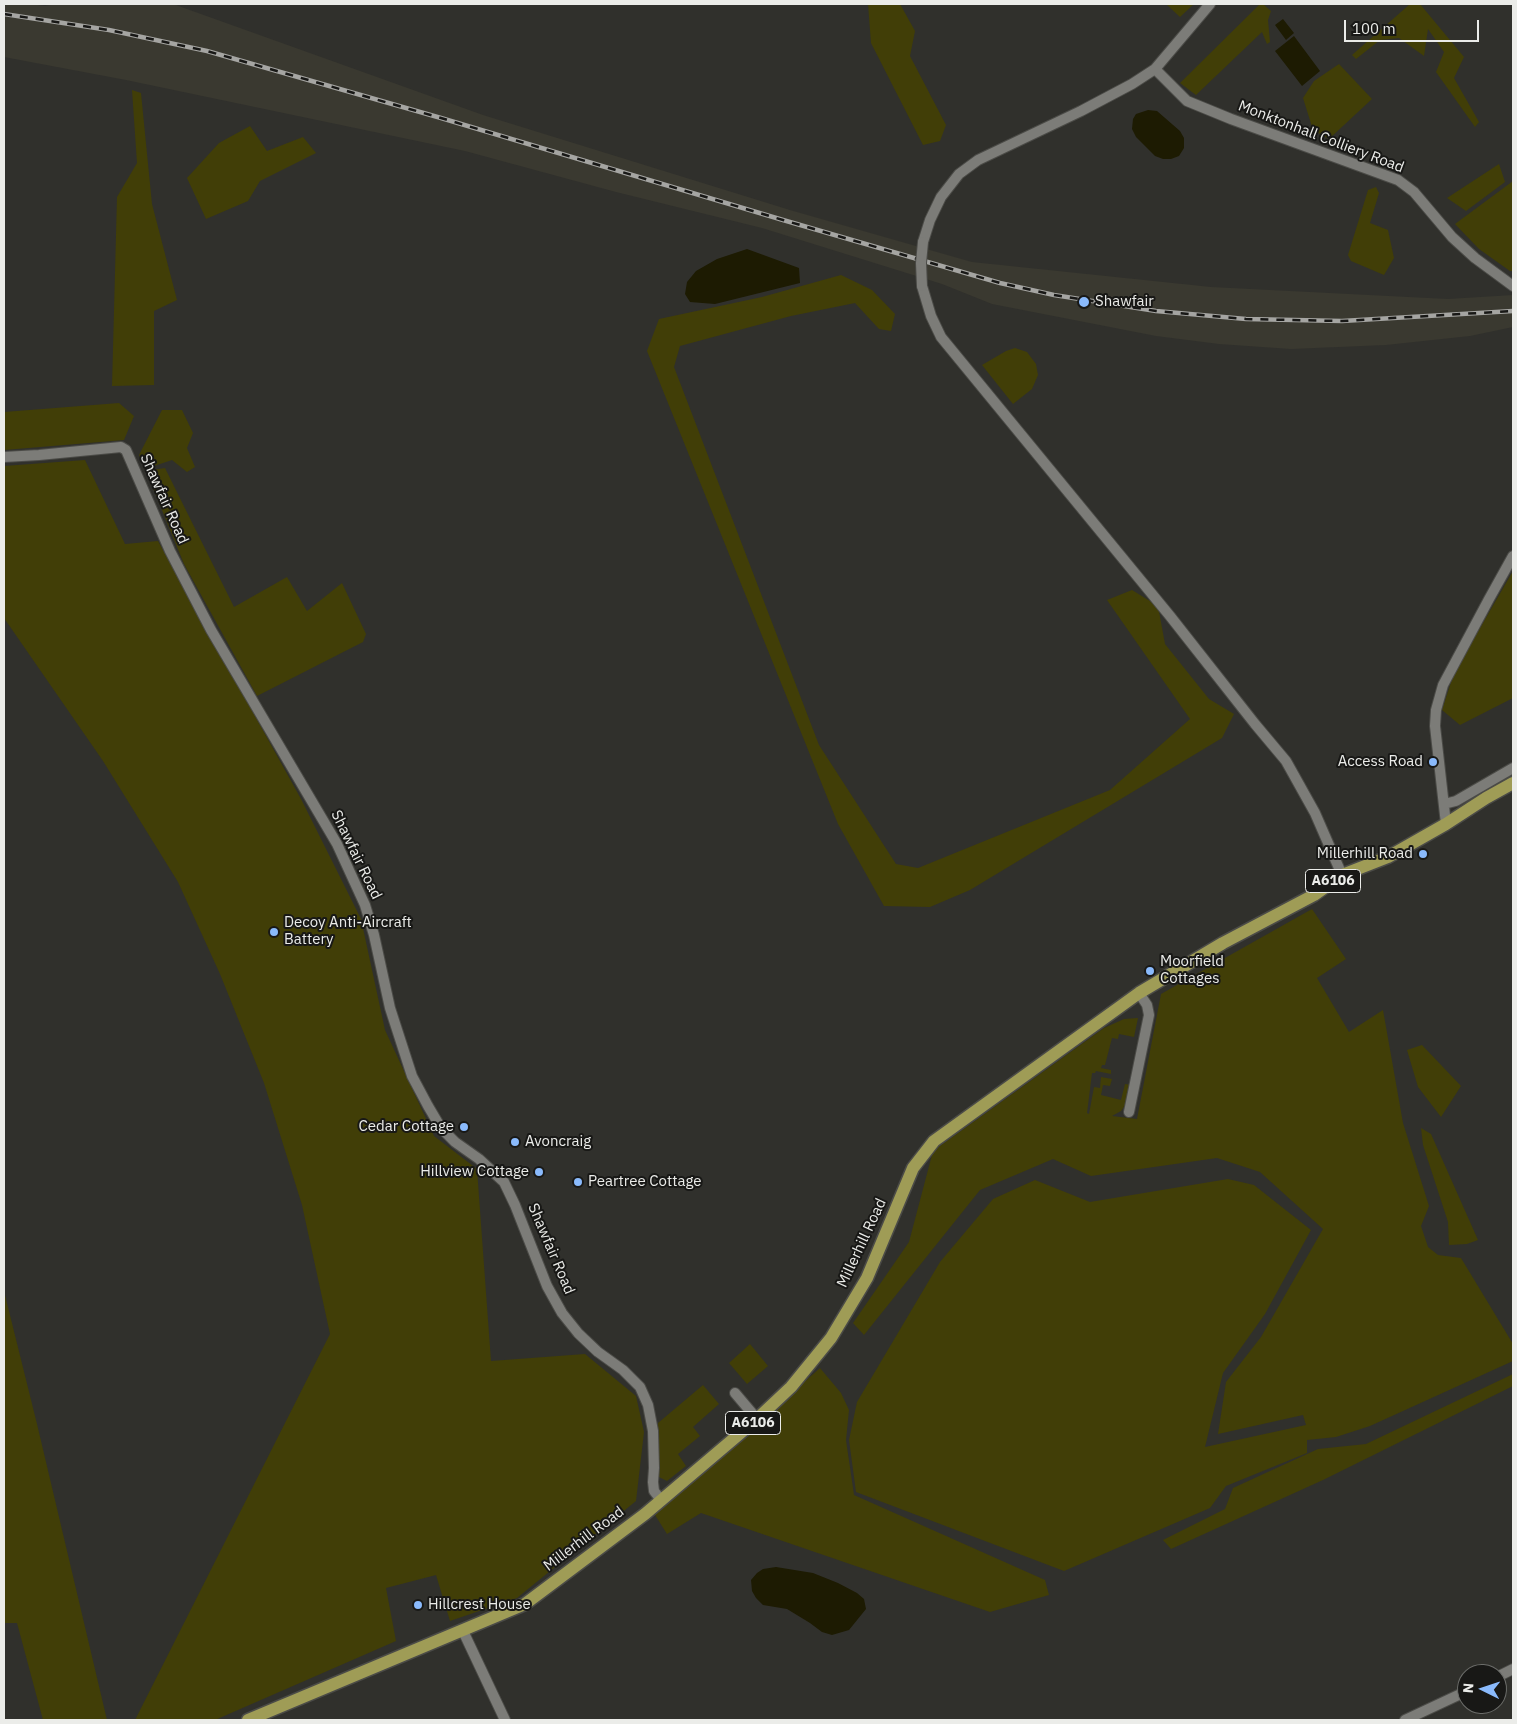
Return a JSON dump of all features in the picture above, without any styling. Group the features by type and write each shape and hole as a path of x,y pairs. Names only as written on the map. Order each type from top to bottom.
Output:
{"main road":[{"name":"Millerhill Road","path":"248,1720 525,1604 661,1500 757,1419 791,1387 831,1338 866,1278 913,1168 934,1141 1139,992 1223,943 1314,895 1342,875 1388,857 1446,824 1513,782"}],"street":[{"path":"1210,4 1155,69 1132,84 1081,111 978,160 959,174 941,197 930,220 923,242 921,263 922,286 931,316 941,336 1286,761 1314,813 1342,875"},
{"name":"Monktonhall Colliery Road","path":"1155,69 1187,101 1398,180 1414,192 1452,238 1513,286"},
{"name":"Shawfair Road","path":"4,457 121,447 126,450 170,551 211,630 337,844 365,905 374,935 390,1008 412,1076 428,1106 441,1128 455,1142 480,1159 504,1182 547,1286 568,1320 578,1333 598,1352 623,1370 640,1387 648,1405 653,1431 654,1491 661,1500"},
{"path":"1446,824 1435,726 1436,710 1443,686 1513,556"},
{"path":"1444,804 1456,800 1513,768"},
{"path":"1129,1112 1149,1015 1147,1005 1139,992"},
{"path":"735,1393 757,1419"},
{"path":"463,1630 505,1720"},
{"path":"1405,1720 1457,1696"}],"shaded area":[{"path":"4,4 45,6 57,4 173,4 483,115 790,210 972,262 1211,287 1448,299 1513,295 1513,327 1470,336 1386,345 1291,349 1219,344 1156,336 992,304 942,284 762,228 616,192 465,151 126,80 4,57"},
{"path":"868,4 900,4 915,31 910,56 946,125 940,141 923,145 871,43"},
{"path":"1166,4 1194,4 1180,17"},
{"path":"1260,4 1263,4 1271,11 1268,20 1270,42 1267,44 1262,32 1196,95 1180,83"},
{"path":"1410,4 1420,4 1464,57 1454,78 1479,122 1475,127 1436,72 1444,52 1428,29 1424,56 1399,38 1380,40 1356,59 1352,55"},
{"path":"1283,19 1294,33 1286,40 1275,25"},
{"path":"1294,36 1320,71 1302,86 1275,51"},
{"path":"1339,64 1372,99 1329,139 1313,130 1303,98 1314,81"},
{"path":"132,90 141,93 152,204 177,300 154,311 154,385 112,386 117,197 137,163"},
{"path":"1148,110 1157,111 1180,131 1184,138 1184,148 1179,156 1163,159 1155,156 1136,137 1132,129 1133,119 1136,114"},
{"path":"250,126 267,151 303,137 316,153 260,181 248,201 206,219 187,178 219,143"},
{"path":"1499,164 1505,182 1466,211 1447,198"},
{"path":"1513,181 1513,271 1510,271 1479,249 1455,224"},
{"path":"1376,187 1379,193 1370,223 1388,230 1394,258 1384,275 1351,261 1348,255 1368,190"},
{"path":"747,249 799,268 800,283 715,304 690,302 685,294 687,282 696,271 717,259"},
{"path":"841,275 872,290 895,314 891,331 879,329 855,303 791,316 680,346 674,367 819,745 896,864 918,868 1110,790 1190,719 1107,600 1132,590 1158,606 1165,644 1209,699 1234,714 1222,738 970,890 930,907 884,906 838,824 647,351 659,319 762,297"},
{"path":"1015,348 1027,352 1036,364 1038,375 1032,389 1013,404 982,365"},
{"path":"119,403 134,416 124,440 4,450 4,412"},
{"path":"162,410 182,410 193,433 187,448 195,467 187,472 172,460 145,469 139,455"},
{"path":"85,460 125,544 158,541 301,799 361,919 385,1030 434,1136 477,1169 491,1361 585,1354 636,1396 644,1432 636,1501 517,1598 450,1621 436,1575 386,1588 396,1641 215,1720 135,1720 330,1334 302,1205 264,1083 220,974 178,882 103,761 4,618 4,466"},
{"path":"165,468 234,607 287,577 307,611 342,583 366,634 363,642 257,696 184,564 146,471"},
{"path":"1513,571 1513,698 1460,725 1442,710 1454,673"},
{"path":"1312,909 1346,959 1317,978 1349,1032 1383,1010 1403,1123 1429,1206 1421,1226 1428,1247 1438,1255 1461,1258 1513,1344 1513,1361 1370,1426 1336,1437 1307,1440 1307,1453 1226,1486 1210,1508 1064,1571 856,1492 849,1440 857,1402 940,1262 993,1199 1035,1180 1090,1202 1228,1179 1254,1185 1311,1230 1265,1314 1223,1373 1205,1447 1306,1425 1303,1415 1218,1434 1226,1382 1261,1337 1323,1229 1260,1172 1217,1158 1091,1176 1053,1159 980,1190 864,1335 853,1323 909,1242 933,1151 1104,1028 1124,1019 1138,1018 1134,1037 1119,1034 1118,1039 1112,1038 1105,1065 1102,1065 1101,1068 1111,1070 1111,1074 1096,1071 1092,1073 1087,1113 1089,1114 1094,1087 1100,1088 1101,1077 1112,1079 1110,1086 1103,1085 1101,1095 1121,1100 1125,1084 1131,1085 1128,1101 1121,1111 1112,1116 1137,1119 1161,994"},
{"path":"1422,1045 1461,1086 1441,1117 1418,1087 1407,1050"},
{"path":"1421,1128 1431,1134 1478,1240 1467,1244 1449,1245 1448,1222 1423,1145"},
{"path":"4,1291 107,1720 43,1720 17,1623 4,1623"},
{"path":"750,1344 768,1366 747,1384 729,1363"},
{"path":"820,1368 841,1393 849,1410 846,1440 854,1495 1045,1580 1049,1595 990,1612 701,1513 667,1534 655,1515"},
{"path":"1513,1374 1513,1386 1323,1480 1171,1549 1163,1540 1225,1509 1233,1488 1318,1449 1366,1444"},
{"path":"703,1385 719,1404 693,1427 700,1436 678,1454 686,1466 667,1481 659,1477 658,1423"},
{"path":"776,1567 813,1573 838,1583 864,1599 866,1609 849,1630 832,1635 822,1632 787,1609 763,1605 752,1591 751,1580 763,1569"}],"railway":[{"path":"4,14 109,30 207,51 1000,283 1054,295 1156,311 1246,319 1342,321 1513,311"}],"place":[{"name":"Shawfair","path":"1084,302"},
{"name":"Access Road","path":"1433,762"},
{"name":"Millerhill Road","path":"1423,854"},
{"name":"Decoy Anti-Aircraft Battery","path":"274,932"},
{"name":"Moorfield Cottages","path":"1150,971"},
{"name":"Cedar Cottage","path":"464,1127"},
{"name":"Avoncraig","path":"515,1142"},
{"name":"Hillview Cottage","path":"539,1172"},
{"name":"Peartree Cottage","path":"578,1182"},
{"name":"Hillcrest House","path":"418,1605"}]}
